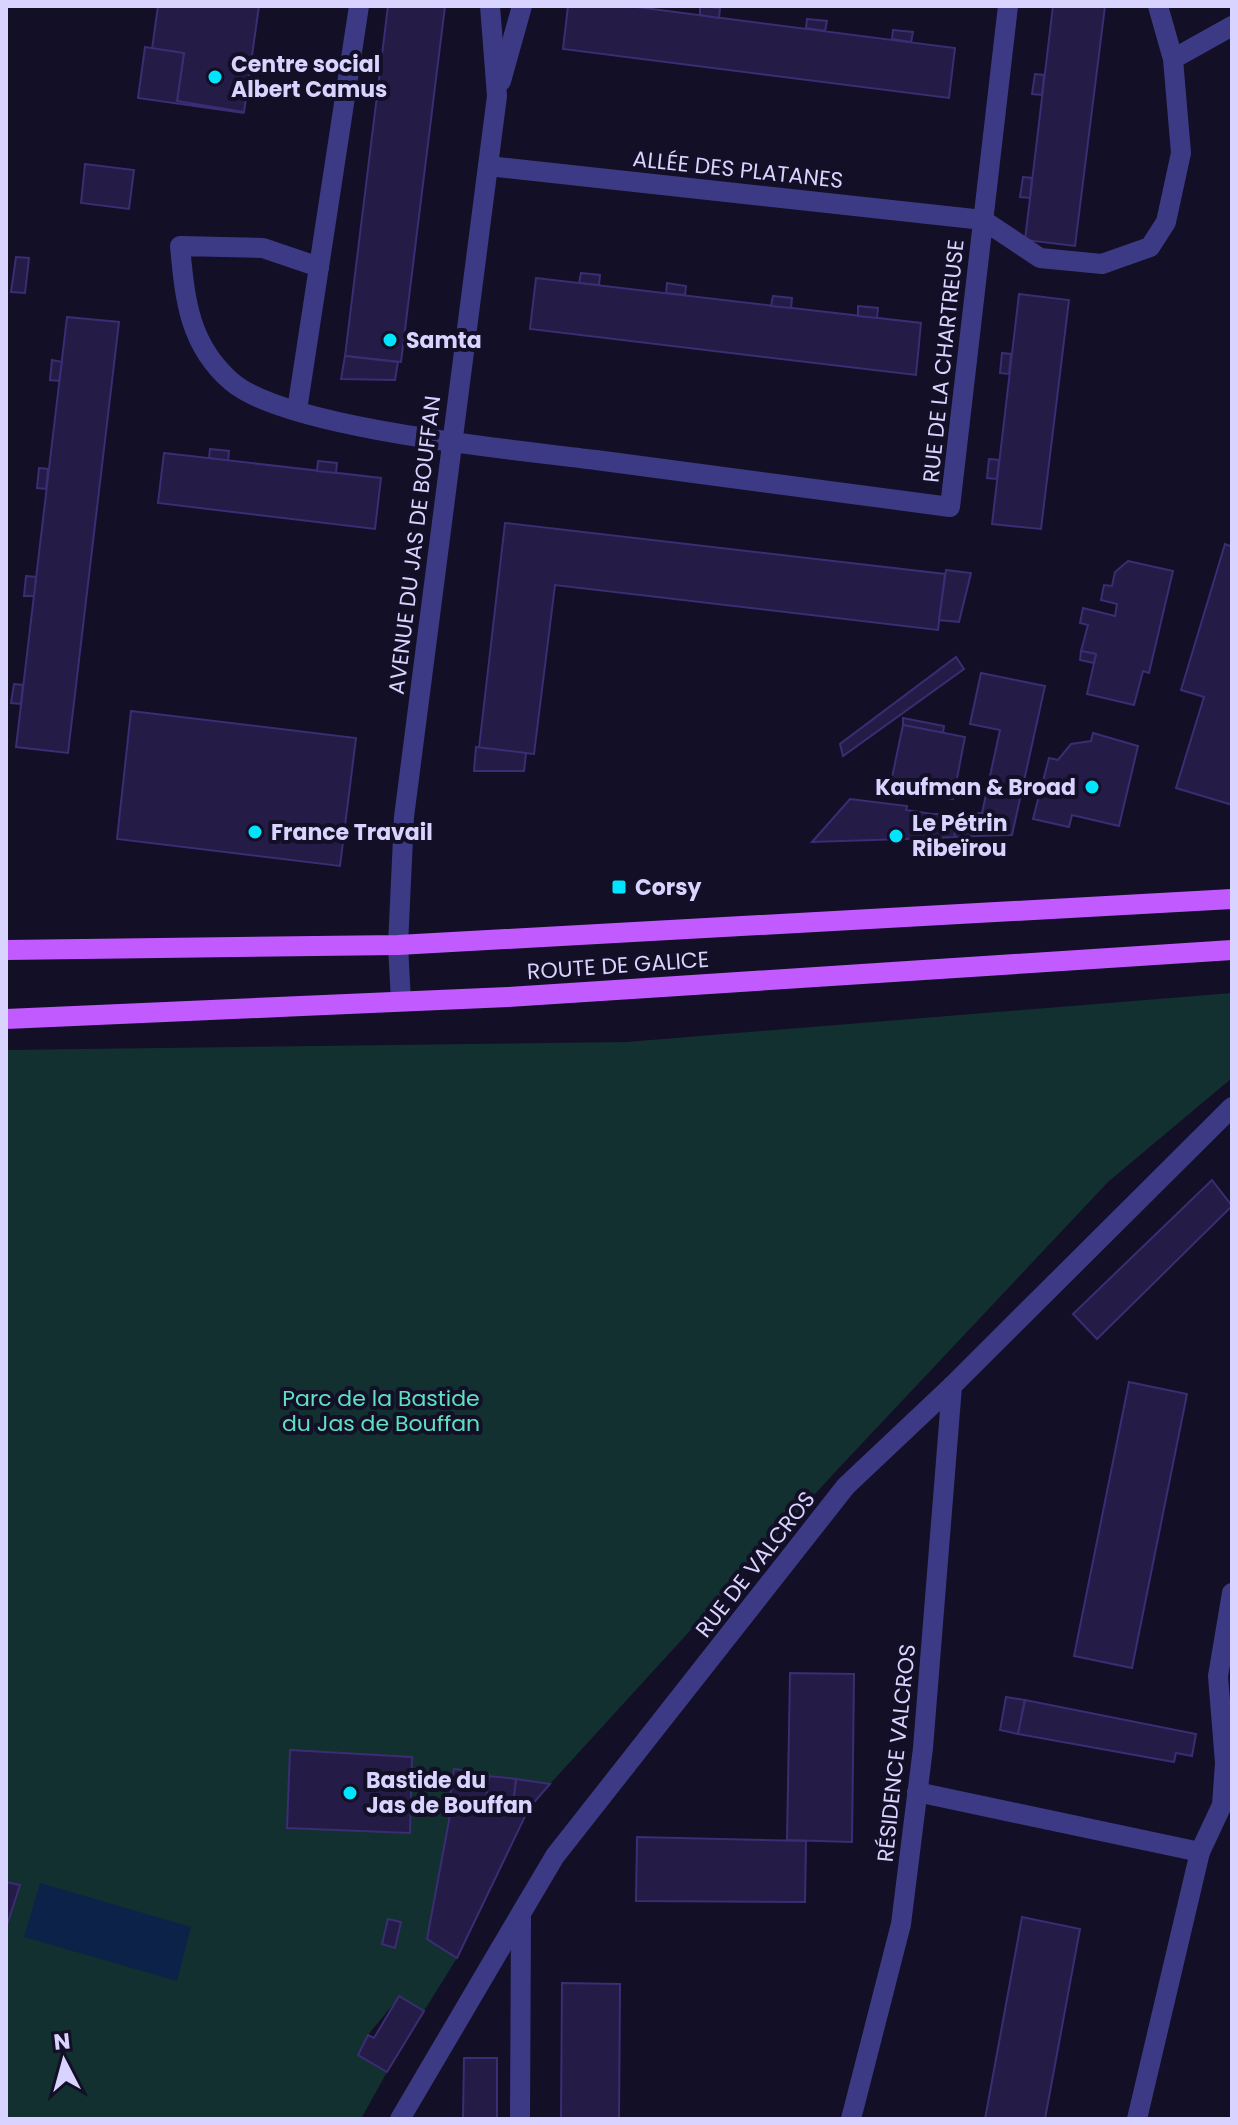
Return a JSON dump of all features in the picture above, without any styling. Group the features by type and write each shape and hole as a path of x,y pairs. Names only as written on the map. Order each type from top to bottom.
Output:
{"main road":[{"name":"ROUTE DE GALICE","path":"6,950 398,945 1232,899"},
{"name":"ROUTE DE GALICE","path":"6,1019 401,1001 1232,950"}],"street":[{"path":"297,410 359,6"},
{"name":"AVENUE DU JAS DE BOUFFAN","path":"490,6 497,96"},
{"name":"AVENUE DU JAS DE BOUFFAN","path":"401,1001 398,945 404,817 450,441 497,96 522,6"},
{"name":"RUE DE LA CHARTREUSE","path":"450,441 950,507 1008,6"},
{"path":"983,220 1040,258 1102,264 1150,247 1166,222 1181,153 1173,59 1158,6"},
{"path":"1173,59 1232,26"},
{"name":"ALLÉE DES PLATANES","path":"488,166 983,220"},
{"path":"319,267 263,248 180,246 186,309 197,340 209,360 234,384 258,398 332,420 450,441"},
{"name":"RUE DE VALCROS","path":"400,2119 555,1856 846,1486 952,1386 1232,1107"},
{"name":"RÉSIDENCE VALCROS","path":"851,2119 901,1924 917,1792 952,1386"},
{"path":"1137,2119 1200,1852 1222,1805 1225,1763 1218,1676 1232,1593"},
{"path":"917,1792 1200,1852"},
{"path":"520,2119 521,1914"}],"green space":[{"name":"Parc de la Bastide du Jas de Bouffan","path":"1232,993 1232,1078 1108,1182 837,1470 550,1784 454,1770 453,1799 427,1939 457,1958 424,2011 399,1997 368,2035 358,2055 387,2072 361,2119 6,2119 6,1050 626,1042"}],"water":[{"path":"40,1883 191,1927 177,1981 24,1937"}],"building":[{"name":"Centre social Albert Camus","path":"158,6 259,6 244,112 177,101 184,53 152,49"},
{"path":"388,6 445,6 401,362 345,356"},
{"path":"568,6 629,6 955,48 949,98 563,49"},
{"path":"700,6 720,8 719,18 700,15"},
{"path":"1053,6 1105,6 1075,246 1025,240"},
{"path":"807,19 827,21 825,31 806,28"},
{"path":"893,30 913,32 911,42 892,39"},
{"path":"145,47 184,53 177,101 244,113 138,98"},
{"path":"1035,74 1044,75 1042,95 1032,94"},
{"path":"85,164 134,170 129,209 81,203"},
{"path":"1023,177 1032,178 1030,198 1020,197"},
{"path":"16,257 29,258 25,293 11,292"},
{"path":"581,273 600,275 599,285 579,283"},
{"path":"536,278 921,323 916,375 530,329"},
{"path":"667,283 686,286 685,295 666,293"},
{"path":"1019,294 1069,300 1041,529 992,524"},
{"path":"773,296 792,298 791,308 771,306"},
{"path":"858,306 878,308 877,318 858,316"},
{"path":"67,317 119,322 68,753 16,747"},
{"path":"1002,353 1011,354 1009,374 1000,373"},
{"path":"345,356 398,362 395,380 341,379"},
{"path":"52,360 62,362 59,381 50,380"},
{"path":"210,449 229,451 228,461 209,458"},
{"path":"164,453 381,478 375,529 158,503"},
{"path":"989,459 999,460 997,479 987,478"},
{"path":"318,461 337,463 336,473 317,471"},
{"path":"39,468 48,469 46,489 37,488"},
{"path":"505,523 945,574 938,630 555,585 534,754 479,748"},
{"path":"1225,544 1232,547 1232,805 1176,788 1204,697 1181,690"},
{"path":"1128,561 1173,571 1149,673 1143,671 1134,705 1087,694 1096,654 1081,651 1088,625 1080,623 1083,608 1115,616 1117,604 1101,600 1104,585 1112,586 1115,572"},
{"path":"946,570 971,573 959,622 939,620"},
{"path":"26,576 36,577 34,596 24,596"},
{"path":"1081,651 1096,654 1094,663 1080,660"},
{"path":"956,657 964,669 843,756 840,744"},
{"path":"981,673 1045,686 1012,835 977,836 1000,730 970,724"},
{"path":"14,684 23,685 21,704 11,703"},
{"path":"131,711 356,738 340,866 117,839"},
{"path":"903,718 944,726 943,733 903,725"},
{"path":"903,725 965,737 953,799 890,787"},
{"path":"1093,733 1138,746 1119,826 1072,815 1069,827 1033,819 1049,758 1058,760 1071,744 1091,741"},
{"path":"476,747 526,753 524,771 474,771"},
{"path":"850,799 907,806 906,810 933,814 934,838 812,842"},
{"path":"983,813 977,836 954,837 959,814"},
{"path":"933,814 959,814 954,837 934,838"},
{"path":"1212,1180 1232,1206 1097,1339 1073,1314"},
{"path":"1129,1382 1187,1394 1132,1668 1074,1656"},
{"path":"790,1673 854,1674 852,1842 787,1840"},
{"path":"1006,1697 1025,1700 1018,1734 1000,1730"},
{"path":"1025,1700 1196,1734 1192,1756 1176,1753 1174,1762 1018,1734"},
{"name":"Bastide du Jas de Bouffan","path":"290,1750 412,1757 410,1833 287,1828"},
{"path":"454,1769 489,1774 486,1800 513,1803 516,1779 550,1784 529,1808 457,1958 427,1939 453,1799 450,1798"},
{"path":"489,1776 516,1779 513,1803 486,1800"},
{"path":"637,1837 806,1841 805,1902 636,1901"},
{"path":"6,1882 20,1885 6,1928"},
{"path":"1022,1917 1080,1929 1045,2119 985,2119"},
{"path":"388,1919 401,1922 395,1948 382,1944"},
{"path":"562,1983 620,1984 619,2119 561,2119"},
{"path":"399,1996 424,2011 387,2072 358,2055 368,2035 374,2038"},
{"path":"464,2058 497,2058 497,2119 463,2119"}],"place":[{"name":"Centre social Albert Camus","path":"215,77"},
{"name":"Samta","path":"390,340"},
{"name":"Kaufman & Broad","path":"1092,787"},
{"name":"France Travail","path":"255,832"},
{"name":"Le Pétrin Ribeïrou","path":"896,836"},
{"name":"Corsy","path":"619,887"},
{"name":"Bastide du Jas de Bouffan","path":"350,1793"}]}
